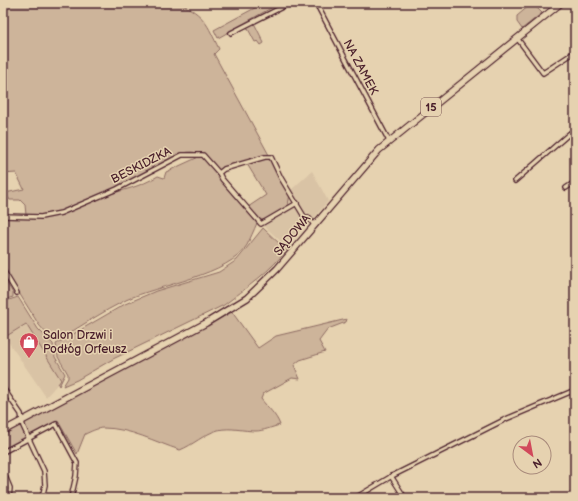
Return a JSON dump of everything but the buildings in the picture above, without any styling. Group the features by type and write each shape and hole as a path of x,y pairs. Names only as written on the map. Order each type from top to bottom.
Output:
{"main road":[{"name":"SĄDOWA","path":"3,431 237,305 266,281 355,176 389,141 561,3"}],"street":[{"path":"231,33 290,3"},
{"name":"NA ZAMEK","path":"316,3 389,141"},
{"path":"517,38 543,73 575,52"},
{"path":"515,181 570,133"},
{"name":"BESKIDZKA","path":"3,216 41,217 61,213 117,189 182,155 203,155 220,173 222,179 261,224 297,203"},
{"path":"220,173 224,169 265,156 271,157 281,178 305,218 308,217 314,225"},
{"path":"566,188 575,182"},
{"path":"3,270 17,293"},
{"path":"3,388 21,414 29,439 44,471 45,485 42,498"},
{"path":"355,498 391,476 506,419 575,390"},
{"path":"3,452 56,424 76,463 77,468 71,498"},
{"path":"3,471 10,488 9,498"},
{"path":"391,476 405,498"}],"shaded area":[{"path":"3,3 179,3 188,7 200,16 208,27 219,49 214,54 269,155 222,168 217,173 257,223 247,245 238,255 209,272 126,300 57,341 52,340 39,325 3,267 3,217 36,218 61,214 103,196 138,186 158,176 164,178 166,172 203,155 191,152 177,155 136,179 82,204 53,213 26,215 25,205 20,200 10,200 5,193 24,189 16,173 3,174"},
{"path":"264,3 278,4 218,38 214,30"},
{"path":"530,5 536,7 542,13 522,29 517,22 517,16"},
{"path":"254,23 264,43 261,45 258,41 255,42 247,27"},
{"path":"269,158 290,194 288,205 267,219 260,220 248,207 266,195 247,164"},
{"path":"312,171 328,201 309,224 305,222 285,245 264,226 268,224 267,219 288,205 291,190"},
{"path":"263,228 282,246 288,248 274,264 249,286 224,305 113,359 77,380 63,386 68,378 68,374 58,357 56,344 125,304 156,291 219,272 237,260"},
{"path":"3,277 13,293 13,297 3,300"},
{"path":"18,297 38,329 53,344 55,357 65,374 59,386 58,384 61,380 26,324 5,337 3,333 3,302"},
{"path":"232,312 258,348 276,336 347,319 346,322 328,329 319,341 325,352 300,360 294,365 300,379 292,378 263,394 261,399 274,414 280,425 259,431 228,429 218,430 180,450 123,430 101,428 85,434 77,454 58,421 3,450 3,434"},
{"path":"26,324 61,380 46,397 5,337"}],"place":[{"name":"Salon Drzwi i Podłóg Orfeusz","path":"29,359"}]}
